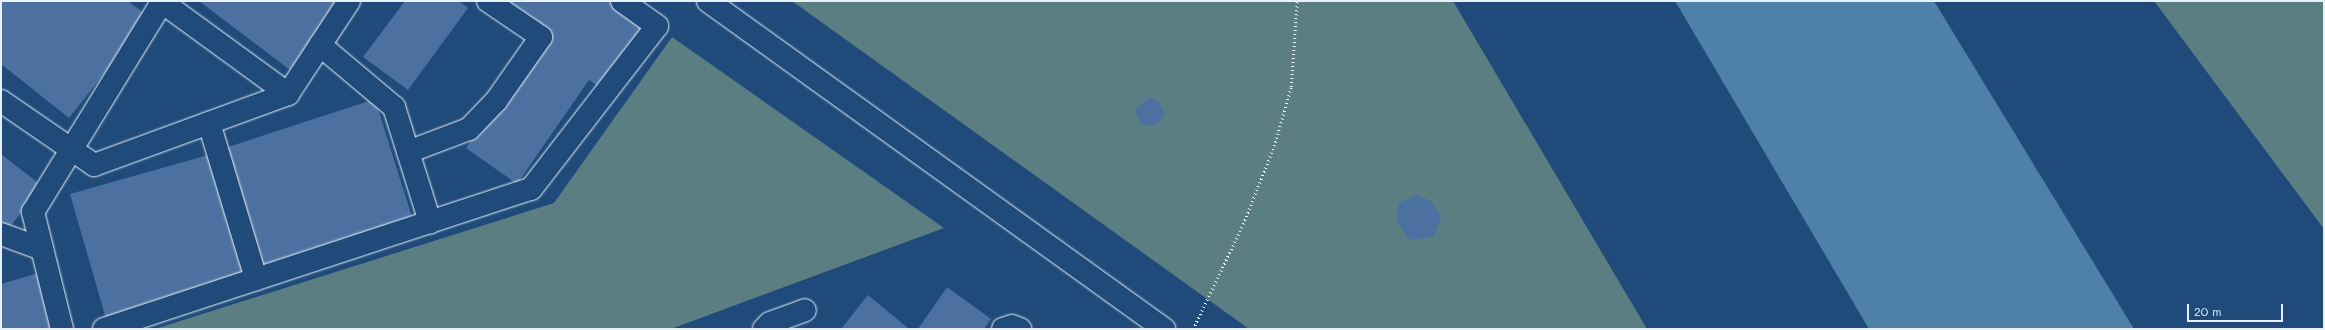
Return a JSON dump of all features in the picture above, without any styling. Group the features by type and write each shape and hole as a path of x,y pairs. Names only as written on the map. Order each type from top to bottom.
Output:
{"street":[{"path":"1,101 94,165 288,94 349,1"},
{"path":"408,152 469,129 496,101 541,37 488,1"},
{"path":"104,329 531,190 657,26 622,1"},
{"path":"708,1 1160,328"},
{"path":"62,329 33,212 70,148 162,2 174,5 288,94"},
{"path":"320,45 394,107 430,222"},
{"path":"209,123 256,279"},
{"path":"1,234 42,249"},
{"path":"770,327 805,310"},
{"path":"1002,329 1012,326 1020,329"}],"path":[{"path":"1193,329 1243,224 1274,146 1291,87 1297,1"}],"green space":[{"path":"792,1 1453,1 1647,329 1249,329"},
{"path":"2154,1 2324,1 2324,229"},
{"path":"672,37 944,228 671,329 155,329 554,203"}],"water":[{"path":"1675,1 1934,1 2134,329 1869,329"}],"building":[{"path":"1,1 128,1 149,17 69,118 1,64"},
{"path":"199,1 342,1 290,70"},
{"path":"405,1 459,1 468,8 408,90 363,57"},
{"path":"496,1 608,1 647,28 604,90 589,80 517,184 466,148 545,35"},
{"path":"1150,97 1159,102 1165,115 1155,125 1142,125 1134,110"},
{"path":"375,99 412,217 261,266 222,149"},
{"path":"215,153 250,277 106,319 70,194"},
{"path":"1,154 42,186 6,232 1,228"},
{"path":"1417,195 1431,201 1441,217 1434,236 1415,240 1408,238 1396,219 1399,203"},
{"path":"42,272 58,329 1,329 1,284"},
{"path":"947,287 991,319 984,329 918,329"},
{"path":"868,295 909,329 841,329"}]}
